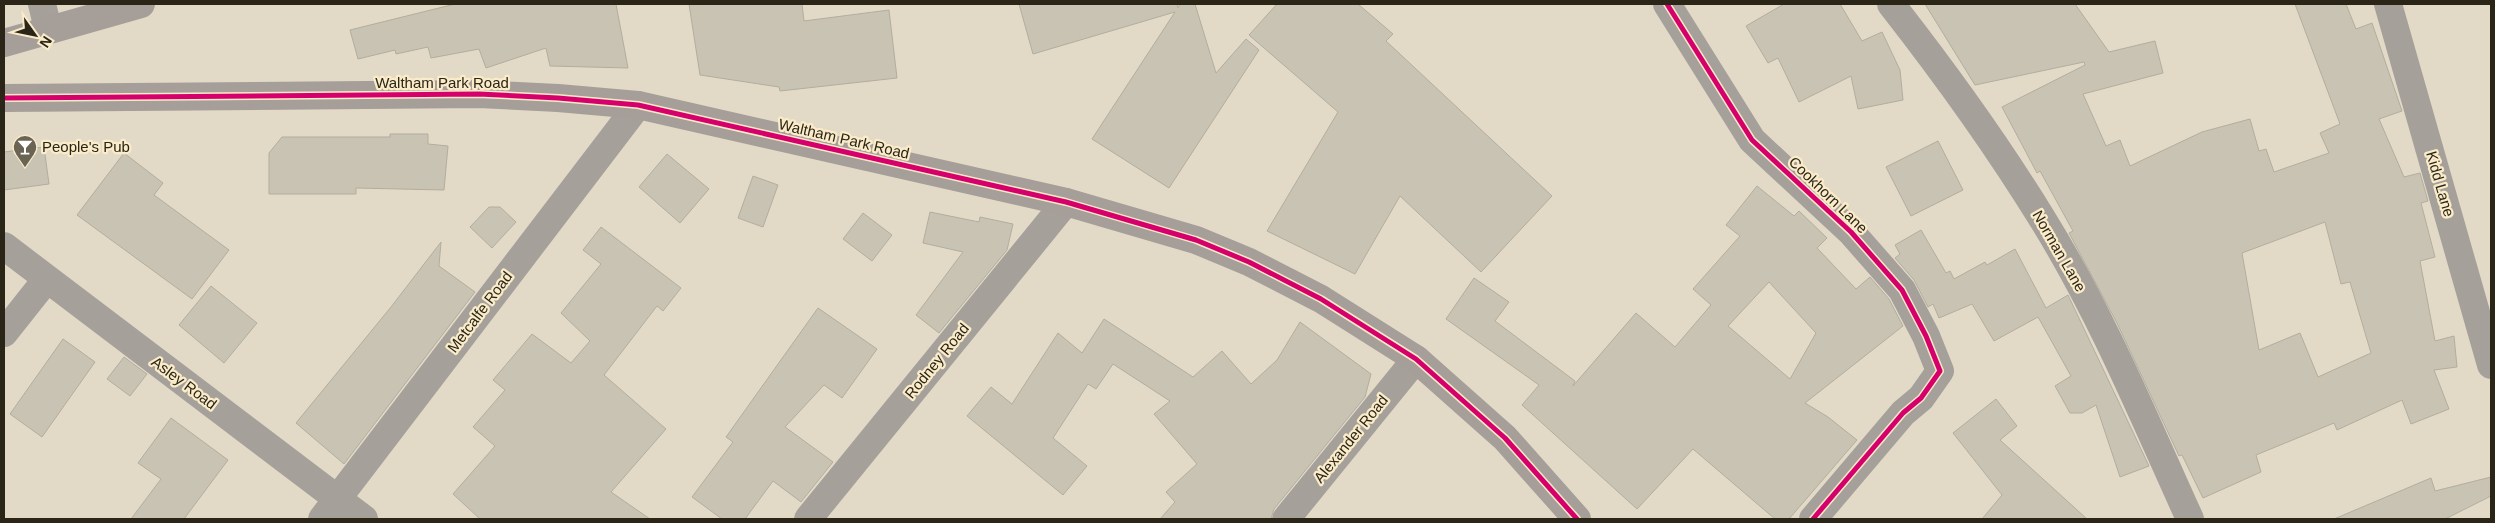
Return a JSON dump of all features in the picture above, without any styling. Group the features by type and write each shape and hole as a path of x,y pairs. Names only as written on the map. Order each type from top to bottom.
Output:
{"main road":[{"path":"4,43 45,17 141,4"},
{"name":"Waltham Park Road","path":"4,98 479,94 638,105 1066,202 1196,240 1249,262 1321,299 1416,359 1505,438 1577,519"}],"street":[{"name":"Cookhorn Lane","path":"1666,4 1752,140 1851,232 1902,290 1926,336 1940,371 1921,398 1903,414 1813,519"},
{"name":"Norman Lane","path":"1891,4 1947,76 2044,221 2104,331 2190,519"},
{"name":"Kidd Lane","path":"2388,4 2491,365"},
{"name":"Metcalfe Road","path":"330,509 638,105"},
{"name":"Rodney Road","path":"808,519 1066,202"},
{"name":"Asley Road","path":"4,246 330,509 364,519"},
{"path":"4,333 46,280"},
{"name":"Alexander Road","path":"1286,519 1416,359"}],"building":[{"path":"455,4 616,4 628,68 550,66 546,48 486,68 479,49 431,58 428,47 396,54 395,50 358,59 350,30"},
{"path":"689,4 802,4 804,21 889,10 897,78 780,91 779,87 700,75"},
{"path":"1019,4 1177,4 1178,8 1180,4 1195,4 1216,73 1246,39 1259,50 1169,188 1092,139 1175,12 1033,54"},
{"path":"1277,4 1358,4 1393,34 1386,41 1552,196 1481,272 1400,196 1355,274 1267,231 1338,112 1249,35"},
{"path":"1784,4 1840,4 1862,41 1882,32 1900,70 1903,100 1858,109 1851,76 1799,102 1778,58 1768,63 1746,26"},
{"path":"1925,4 2075,4 2109,52 2155,41 2163,73 2083,94 2106,146 2120,140 2130,166 2202,132 2250,119 2259,151 2266,149 2274,172 2329,153 2320,133 2340,124 2295,4 2346,4 2356,29 2372,23 2402,111 2379,119 2404,177 2420,173 2428,201 2421,203 2435,257 2420,261 2435,341 2454,336 2457,367 2434,370 2449,409 2411,424 2402,400 2337,430 2334,423 2256,455 2261,472 2203,498 2182,455 2179,456 2117,323 2069,233 2073,231 2040,171 2037,173 2002,107 2085,65 2084,62 1975,85","holes":["2325,222 2341,284 2350,282 2371,353 2318,377 2300,333 2259,350 2242,253"]},
{"path":"390,134 428,134 428,144 448,146 444,190 356,188 356,194 269,194 269,153 282,137 390,137"},
{"path":"1938,141 1963,190 1911,216 1886,167"},
{"name":"People's Pub","path":"44,147 49,184 4,190 4,152"},
{"path":"124,153 163,183 154,195 229,250 192,299 77,215"},
{"path":"667,154 709,189 680,223 639,187"},
{"path":"753,176 778,185 763,227 738,218"},
{"path":"1757,186 1794,216 1799,211 1827,238 1817,248 1856,289 1870,277 1889,299 1903,326 1805,403 1828,417 1857,440 1789,519 1775,519 1693,449 1637,509 1522,405 1539,385 1446,319 1474,278 1509,302 1495,321 1575,381 1573,386 1636,313 1675,347 1711,305 1693,289 1740,236 1726,225","holes":["1769,282 1816,333 1790,379 1728,326"]},
{"path":"489,207 500,207 516,222 492,248 470,227"},
{"path":"930,212 979,222 980,217 1013,224 1007,250 939,333 916,315 963,252 923,243"},
{"path":"863,213 892,235 872,261 843,239"},
{"path":"601,227 681,288 663,311 657,306 604,375 666,429 611,492 650,519 480,519 453,494 495,446 473,427 505,390 493,380 532,334 571,363 590,341 561,313 601,264 583,250"},
{"path":"1921,230 1946,273 1950,271 1954,279 1985,262 1987,265 2015,249 2046,308 2068,295 2149,466 2120,477 2096,405 2082,413 2070,413 2055,386 2071,376 2038,317 1994,341 1972,304 1939,318 1933,304 1928,307 1914,280 1895,258 1900,254 1895,245"},
{"path":"441,242 439,266 475,292 344,464 296,423 391,307"},
{"path":"211,286 257,323 224,363 179,325"},
{"path":"818,308 877,349 842,398 824,385 785,427 833,462 801,502 773,481 745,519 722,519 692,497 733,442 726,437"},
{"path":"1104,319 1193,377 1222,351 1251,384 1277,360 1300,322 1371,374 1365,397 1274,509 1271,519 1160,519 1175,502 1166,492 1197,464 1154,414 1170,401 1113,364 1096,389 1088,384 1053,438 1087,466 1063,495 967,416 991,387 1012,404 1058,333 1082,353"},
{"path":"63,339 95,362 42,437 10,414"},
{"path":"124,357 147,374 130,396 107,379"},
{"path":"1996,399 2017,426 2000,440 2087,519 1982,519 2002,495 1953,433"},
{"path":"171,418 228,460 184,519 131,519 161,479 138,463"},
{"path":"2491,477 2491,496 2445,519 2334,519 2431,478 2435,491"}],"cycle path":[{"path":"1667,4 1752,140 1851,232 1902,290 1926,336 1940,371 1921,398 1903,413 1813,519"},
{"path":"4,98 479,94 638,105 1066,202 1196,240 1249,262 1321,299 1416,359 1505,438 1577,519"}],"place":[{"name":"People's Pub","path":"25,168"}]}
